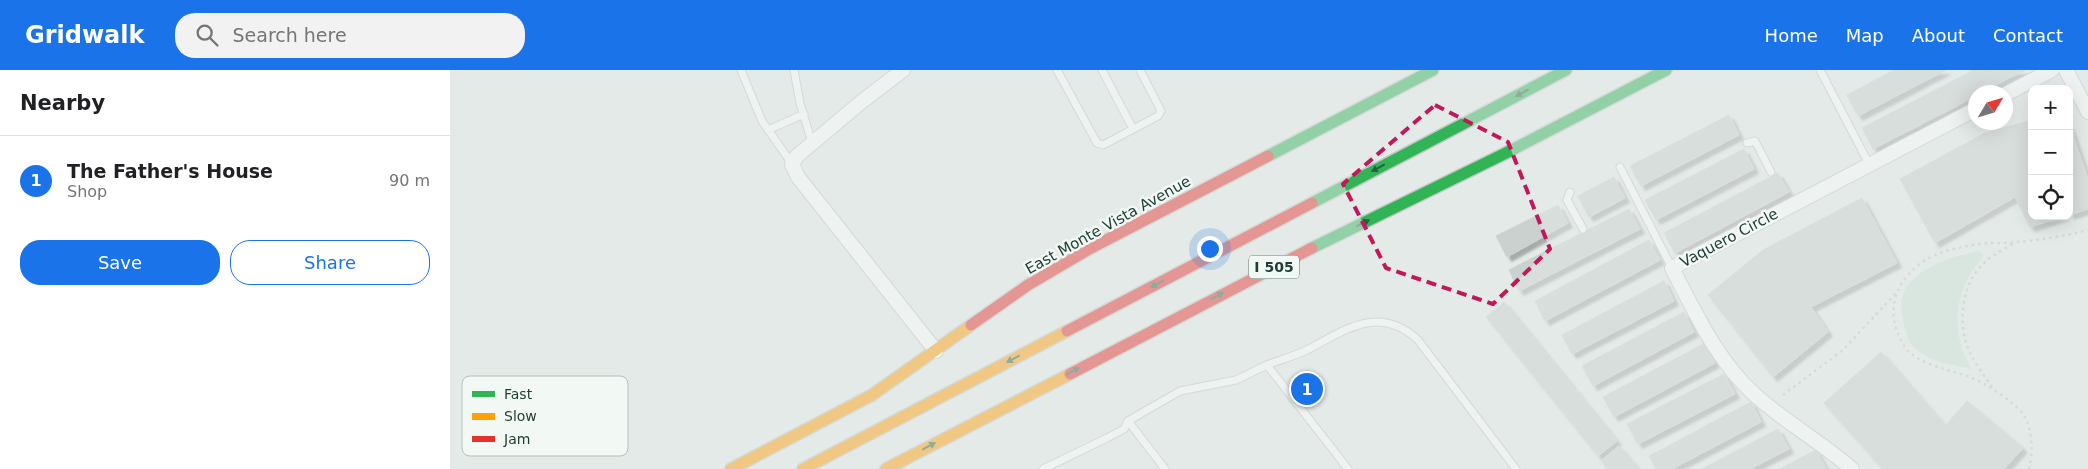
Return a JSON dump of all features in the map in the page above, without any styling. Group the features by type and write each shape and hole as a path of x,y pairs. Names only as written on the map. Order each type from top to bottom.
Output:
{"main road":[{"name":"East Monte Vista Avenue","path":"731,469 872,395 1028,285 1091,248 1433,70"},
{"name":"I 505","path":"803,469 1566,70"},
{"name":"I 505","path":"886,469 1291,258 1506,153 1666,70"}],"street":[{"path":"903,70 860,102 797,156 792,164 798,177 936,351"},
{"path":"2013,90 2052,70"},
{"path":"2066,70 2088,112"},
{"name":"Vaquero Circle","path":"1852,469 1783,419 1753,394 1729,366 1707,334 1672,268 1968,113"}],"lane":[{"path":"741,70 762,121 792,164"},
{"path":"794,70 812,143"},
{"path":"1057,70 1097,143 1103,145 1158,116 1161,111 1140,70"},
{"path":"1102,70 1133,129"},
{"path":"1820,70 1868,164"},
{"path":"768,130 804,114"},
{"path":"1747,143 1755,141 1771,172"},
{"path":"1620,167 1672,268"},
{"path":"1570,192 1567,200 1583,230"},
{"path":"1043,469 1116,433 1124,428 1128,421 1180,391 1236,380 1267,365 1304,352 1356,324 1373,321 1392,324 1408,331 1418,340 1514,468"},
{"path":"1267,365 1348,469"},
{"path":"1128,421 1165,469"}],"path":[{"path":"1783,395 1843,350 1897,292 1904,279 1916,266 1928,258 1946,251 1978,244 2016,242 2088,230"},
{"path":"1992,388 1971,354 1961,319 1968,292 1975,274 1982,264 2016,242"},
{"path":"1897,292 1894,306 1894,322 1906,349 1917,358 1932,366 1971,377 1992,388 2023,414 2031,435 2029,469"}],"highlighted area":[{"path":"1435,105 1508,142 1550,249 1493,304 1386,268 1343,184"}],"green space":[{"path":"1980,251 1983,257 1973,269 1966,283 1958,311 1960,340 1972,369 1939,361 1917,350 1908,337 1901,310 1901,302 1905,290 1912,280 1922,272 1945,260"}],"building":[{"path":"1894,70 1946,70 1858,116 1847,95"},
{"path":"1974,70 2025,70 1996,85 1968,85 1968,100 1873,149 1862,128"},
{"path":"1729,115 1739,135 1641,186 1630,166"},
{"path":"2028,121 2028,220 2052,220 2030,227 2015,197 1935,243 1900,179 1985,133 1996,130 2013,130 2013,125"},
{"path":"2073,136 2088,179 2088,209 2073,214"},
{"path":"1744,149 1754,169 1656,220 1645,200"},
{"path":"1778,173 1789,192 1675,253 1664,233"},
{"path":"1614,177 1625,198 1589,217 1578,196"},
{"path":"1862,198 1897,263 1811,307 1828,332 1773,377 1708,295 1763,250"},
{"path":"1558,205 1568,223 1507,257 1496,236"},
{"path":"1629,209 1640,229 1519,291 1509,270"},
{"path":"1649,240 1660,260 1545,321 1535,301"},
{"path":"1664,281 1674,301 1572,354 1562,335"},
{"path":"1504,302 1617,441 1598,456 1486,317"},
{"path":"1684,312 1694,332 1593,386 1582,366"},
{"path":"1705,343 1715,363 1614,417 1603,397"},
{"path":"1881,352 1945,426 1967,401 2023,448 2004,469 1883,469 1824,403"},
{"path":"1724,374 1735,394 1638,444 1627,424"},
{"path":"1751,402 1761,422 1672,469 1656,469 1649,456"},
{"path":"1778,429 1789,449 1750,469 1702,469"},
{"path":"1619,446 1638,469 1608,469 1601,461"},
{"path":"1816,450 1826,469 1780,469"}],"traffic: fast":[{"path":"1268,156 1433,70"},
{"path":"1312,203 1566,70"},
{"path":"1312,248 1506,153 1666,70"}],"traffic: slow":[{"path":"731,469 872,395 971,325"},
{"path":"803,469 1067,331"},
{"path":"886,469 1070,374"}],"traffic: jam":[{"path":"971,325 1028,285 1091,248 1268,156"},
{"path":"1067,331 1312,203"},
{"path":"1070,374 1312,248"}],"place":[{"name":"The Father's House","path":"1307,389"}]}
